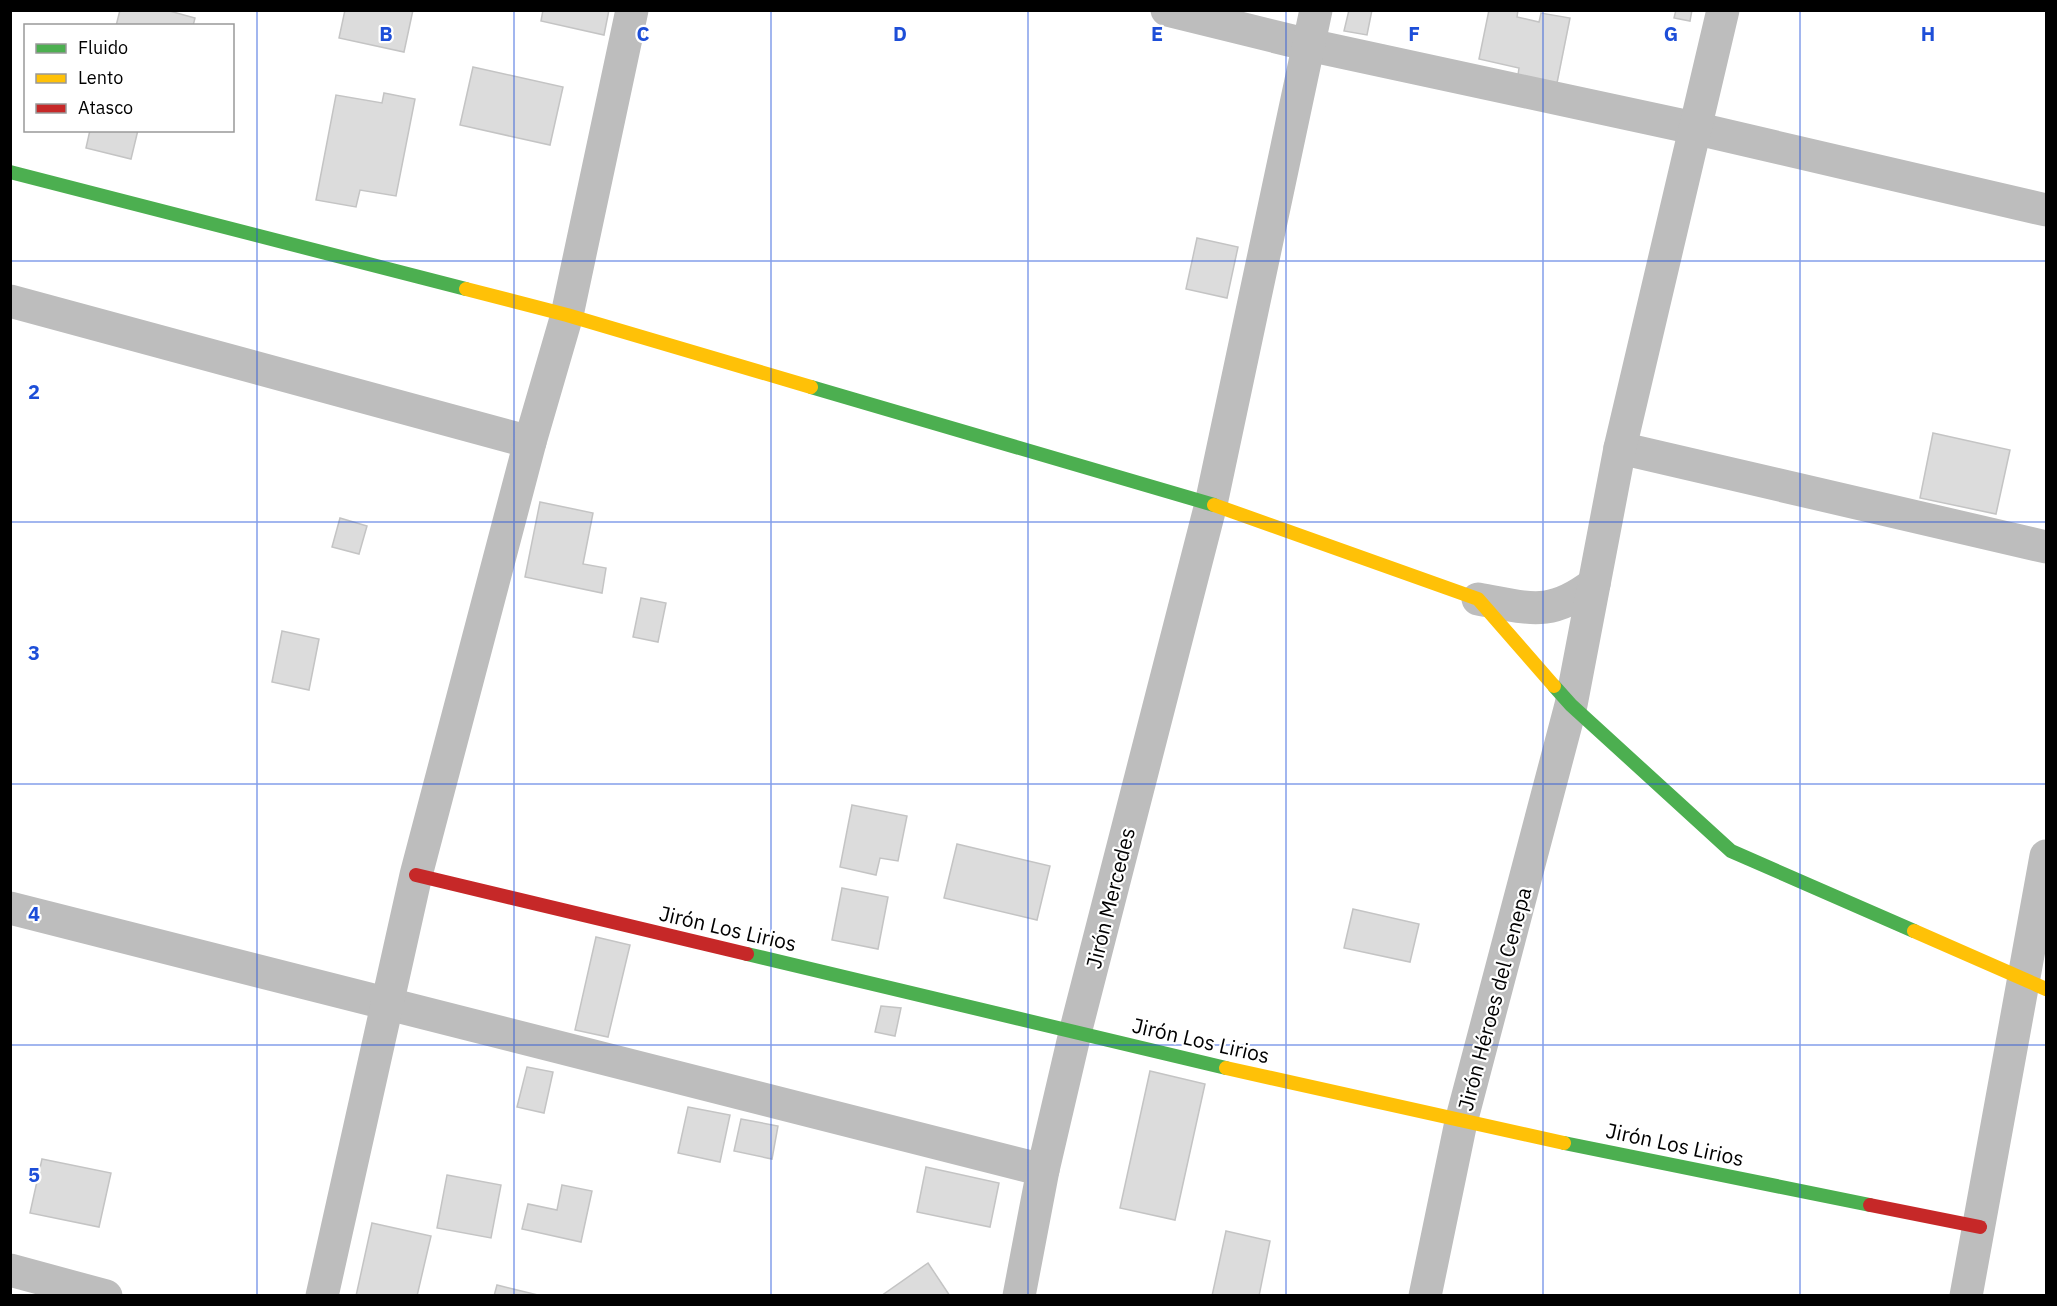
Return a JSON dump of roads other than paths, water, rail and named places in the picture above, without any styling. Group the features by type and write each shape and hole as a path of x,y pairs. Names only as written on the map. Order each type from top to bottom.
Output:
{"street":[{"path":"322,1296 416,875 530,442 567,315 632,10"},
{"path":"1167,10 1309,45 1694,128 2046,210"},
{"name":"Jirón Mercedes","path":"1019,1296 1043,1170 1075,1033 1211,504 1316,10"},
{"name":"Jirón Héroes del Cenepa","path":"1425,1296 1461,1122 1571,705 1620,448 1723,10"},
{"path":"10,172 567,315 1211,504 1478,599 1539,609 1574,599 1594,584"},
{"path":"10,301 530,442"},
{"path":"1620,448 2046,547"},
{"path":"1478,599 1571,705 1731,850 2036,984"},
{"path":"1966,1296 2036,984 2046,856"},
{"name":"Jirón Los Lirios","path":"416,875 1075,1033 1461,1122 1980,1227"},
{"path":"10,908 1043,1170"},
{"path":"10,1270 106,1296"}]}
